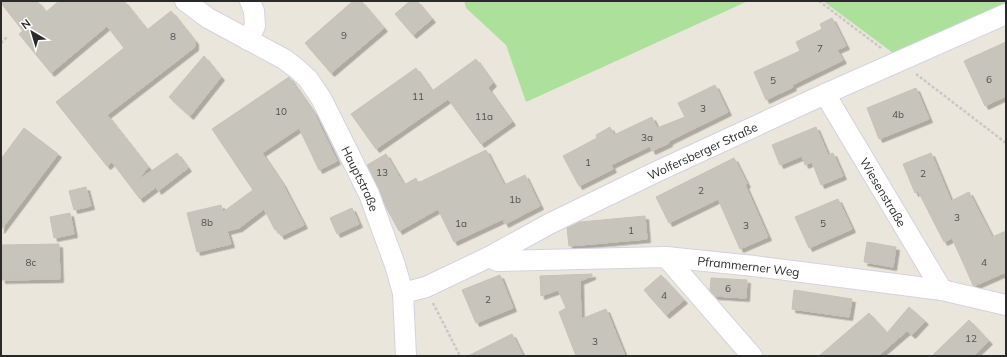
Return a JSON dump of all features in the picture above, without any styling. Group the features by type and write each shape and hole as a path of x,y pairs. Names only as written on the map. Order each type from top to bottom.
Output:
{"street":[{"name":"Hauptstraße","path":"185,1 208,18 284,59 308,79 321,98 369,194 395,265 403,293 406,356"},
{"path":"248,40 255,26 254,11 250,1"},
{"name":"Wolfersberger Straße","path":"403,293 426,287 489,257 549,224 656,172 825,94 1006,14"},
{"name":"Wiesenstraße","path":"825,94 942,290"},
{"name":"Pframmerner Weg","path":"489,257 498,261 666,257 754,266 942,290 1006,305"},
{"path":"666,257 752,356"}],"path":[{"path":"819,1 1006,143"},
{"path":"1,43 7,38"},
{"path":"435,307 460,356"}],"green space":[{"path":"464,1 748,1 526,102 506,45 466,8"},
{"path":"823,1 1006,1 1006,7 893,53"}],"building":[{"path":"1,1 37,1 46,12 59,1 124,1 147,30 171,11 195,41 195,47 107,115 148,167 137,181 177,153 188,168 158,191 156,187 140,199 112,162 107,166 56,102 124,48 107,26 51,73 19,34 23,31"},
{"path":"353,1 361,1 384,28 331,73 305,43"},
{"path":"410,1 417,1 432,19 413,35 395,14"},
{"path":"832,18 846,46 837,50 843,60 792,85 793,87 766,100 754,72 800,51 796,42 822,29 820,24"},
{"path":"1006,42 1006,96 985,106 964,61"},
{"path":"204,56 221,77 190,116 169,97"},
{"path":"476,59 493,83 488,88 512,122 481,144 448,99 376,149 351,114 416,68 432,91"},
{"path":"289,77 314,113 337,161 319,170 299,128 262,153 282,183 304,225 281,236 277,229 275,230 264,209 239,228 227,231 231,244 197,252 187,213 221,205 223,212 253,190 212,129"},
{"path":"715,85 728,112 652,151 650,146 611,165 613,169 579,186 563,156 597,138 596,135 610,127 614,135 652,117 657,128 685,117 678,103"},
{"path":"916,88 929,119 879,139 867,108"},
{"path":"816,127 828,155 833,153 843,176 821,185 812,162 805,165 802,156 780,165 772,145"},
{"path":"24,128 58,154 1,230 1,159"},
{"path":"486,150 504,185 525,175 540,206 505,224 503,219 454,242 438,209 399,231 386,207 367,165 386,154 404,185 416,178 418,183"},
{"path":"931,153 951,201 969,192 992,237 1006,231 1006,272 974,286 952,238 944,242 918,191 915,193 903,164"},
{"path":"734,158 747,184 745,185 768,237 740,249 718,199 669,223 656,197"},
{"path":"86,187 91,206 74,210 69,191"},
{"path":"838,199 852,229 809,248 795,217"},
{"path":"352,208 359,224 337,234 330,218"},
{"path":"70,213 74,234 54,238 50,217"},
{"path":"645,216 647,239 569,246 567,228 580,222"},
{"path":"867,242 896,247 893,267 864,262"},
{"path":"59,244 60,279 2,280 1,245"},
{"path":"592,274 592,276 580,281 581,319 606,309 625,356 576,356 559,312 566,308 558,290 541,296 540,276"},
{"path":"500,275 513,308 476,323 462,290"},
{"path":"661,275 684,300 666,315 644,290"},
{"path":"711,278 747,280 746,298 715,296 710,291"},
{"path":"794,290 852,299 849,317 792,309"},
{"path":"909,307 925,321 912,335 907,331 878,356 819,356 869,313 887,333"},
{"path":"969,320 989,341 973,356 932,356"},
{"path":"512,334 523,356 468,356"}]}
